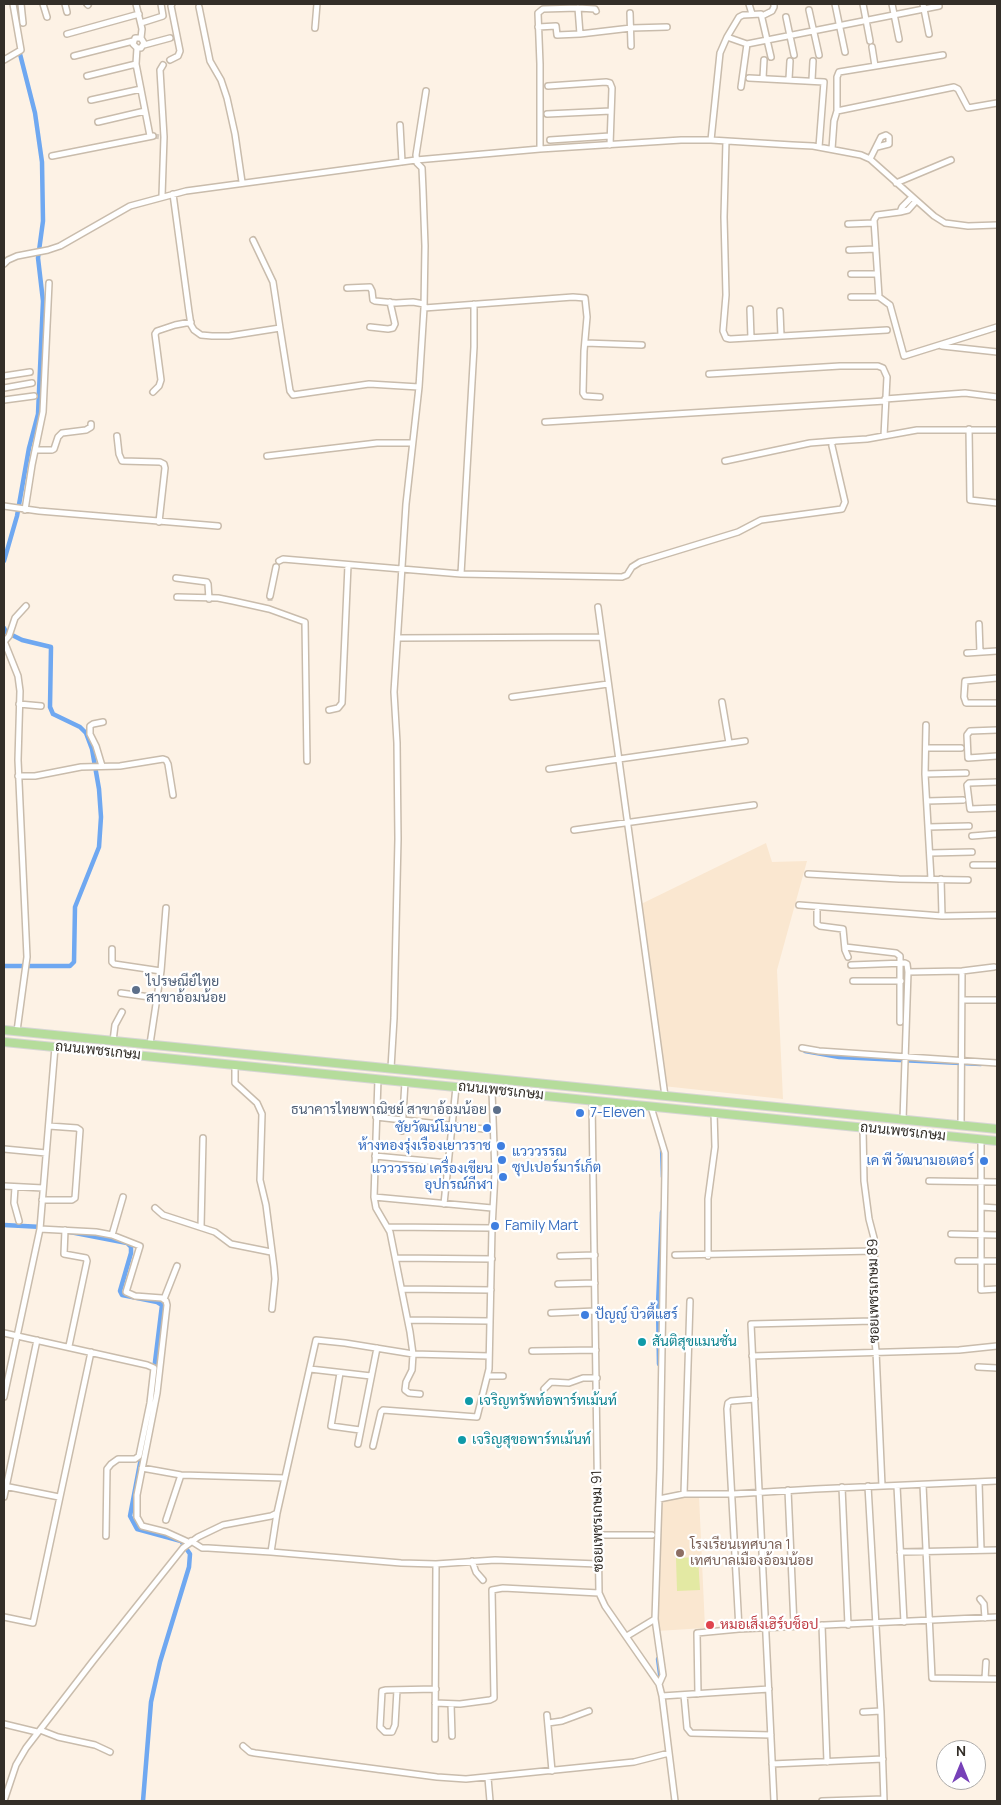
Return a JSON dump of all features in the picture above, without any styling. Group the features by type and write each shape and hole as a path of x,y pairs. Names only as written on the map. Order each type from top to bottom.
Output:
{"main road":[{"name":"ถนนเพชรเกษม","path":"4,1030 997,1129"},
{"name":"ถนนเพชรเกษม","path":"4,1042 997,1141"}],"street":[{"path":"4,60 18,51 13,4"},
{"path":"21,4 24,23"},
{"path":"43,4 47,17"},
{"path":"65,4 67,12"},
{"path":"136,4 141,23 141,38 144,45"},
{"path":"141,23 163,16 161,4"},
{"path":"170,60 178,56 180,51 172,4"},
{"path":"315,28 317,4"},
{"path":"749,4 752,14"},
{"path":"712,140 720,54 727,37 739,17 752,14 762,16 772,11 774,4"},
{"path":"834,4 845,52"},
{"path":"863,4 874,66"},
{"path":"892,4 899,39"},
{"path":"727,37 747,44 894,15 923,6 939,6"},
{"path":"923,6 929,34"},
{"path":"198,7 210,61 221,80 227,98 235,134 242,182"},
{"path":"540,149 539,10 578,8 595,9 596,11"},
{"path":"578,8 580,34"},
{"path":"809,10 818,55"},
{"path":"630,13 631,46"},
{"path":"67,34 139,14"},
{"path":"762,16 771,57"},
{"path":"786,17 794,55"},
{"path":"538,27 556,26 557,35 631,28 667,27"},
{"path":"74,56 133,41 138,37 141,38"},
{"path":"137,48 170,38"},
{"path":"52,156 152,136 140,89 136,64 137,48 133,41"},
{"path":"741,87 747,44"},
{"path":"832,149 834,121 837,111 837,76 839,72 943,55"},
{"path":"763,78 764,60"},
{"path":"789,80 790,61"},
{"path":"812,80 814,61"},
{"path":"87,76 136,64"},
{"path":"162,196 160,70 163,65"},
{"path":"748,78 822,81 825,86 819,148"},
{"path":"548,86 610,83 612,88 610,145"},
{"path":"837,111 954,88 958,89 968,108 997,103"},
{"path":"91,100 140,89"},
{"path":"391,1068 398,900 397,744 394,702 412,443 424,306 425,246 422,168 419,161 418,142 426,91"},
{"path":"98,122 145,111"},
{"path":"547,114 611,111"},
{"path":"400,125 402,162"},
{"path":"550,140 610,136"},
{"path":"4,264 13,258 60,246 130,206 162,196 173,197 242,182 402,162 540,149 681,140 712,140 726,144 832,149 862,155 870,159 916,201 945,223 968,226 997,225"},
{"path":"726,144 724,217 726,295 724,335 730,339 887,330"},
{"path":"870,159 877,146"},
{"path":"896,183 950,160"},
{"path":"173,197 191,322 194,330 201,335 212,336 280,328"},
{"path":"900,212 902,207 912,197"},
{"path":"879,297 875,217 908,210 916,201"},
{"path":"848,224 874,224"},
{"path":"253,240 273,282 290,391 293,395 369,384 418,387"},
{"path":"849,250 876,250"},
{"path":"851,274 877,274"},
{"path":"22,509 44,412 49,283"},
{"path":"347,288 370,287 373,300 424,306 573,297 585,298 587,316 583,392 585,396 600,397"},
{"path":"851,297 879,297 890,305 904,356 996,328"},
{"path":"370,327 388,330 393,328 395,324 390,302"},
{"path":"460,574 474,347 474,304"},
{"path":"750,309 751,338"},
{"path":"780,311 782,336"},
{"path":"153,392 159,386 161,380 156,331 191,322"},
{"path":"585,343 642,345"},
{"path":"939,345 997,352"},
{"path":"709,374 872,365 883,368 886,372 884,436"},
{"path":"4,376 30,372"},
{"path":"4,388 32,383"},
{"path":"546,422 965,393 997,397"},
{"path":"4,399 34,396"},
{"path":"36,450 52,450 62,433 86,430 91,427 91,424"},
{"path":"969,429 970,500 997,503"},
{"path":"725,461 810,444 884,436 917,430 997,430"},
{"path":"117,436 119,454 122,461 160,462 165,465 159,522"},
{"path":"279,561 283,559 460,574 627,575 632,567 640,562 738,532 761,520 842,509 845,502 832,446 832,443 835,441"},
{"path":"267,456 377,443 412,443"},
{"path":"4,506 159,522 218,526"},
{"path":"329,710 338,708 342,702 348,565"},
{"path":"269,609 276,567"},
{"path":"176,578 207,582 209,599"},
{"path":"177,597 218,598 269,609 306,624 307,761"},
{"path":"17,1031 27,946 18,776 20,691 18,676 4,641 15,618 26,606"},
{"path":"598,607 665,1096"},
{"path":"979,624 980,652"},
{"path":"398,638 602,637"},
{"path":"967,653 997,651"},
{"path":"997,678 965,681 964,697 966,703 997,703"},
{"path":"512,697 608,684"},
{"path":"722,702 729,743"},
{"path":"19,704 41,706"},
{"path":"100,766 90,726 102,722"},
{"path":"926,725 926,774 931,879"},
{"path":"997,730 970,731 967,735 968,758 997,756"},
{"path":"549,769 745,741"},
{"path":"926,748 961,748"},
{"path":"18,776 35,776 92,766 120,766 160,759 166,760 173,796"},
{"path":"926,774 966,773"},
{"path":"997,782 969,783 967,785 970,809 997,808"},
{"path":"927,801 963,800"},
{"path":"574,830 754,805"},
{"path":"928,827 969,826"},
{"path":"972,836 997,834"},
{"path":"930,853 972,852"},
{"path":"973,865 997,865"},
{"path":"808,874 968,880"},
{"path":"941,879 942,916"},
{"path":"799,905 942,916 997,915"},
{"path":"150,1044 161,971 166,908"},
{"path":"817,911 817,924 843,929 848,957"},
{"path":"845,947 898,954 900,956 900,1022"},
{"path":"112,949 112,961 114,964 161,971"},
{"path":"851,965 907,964 903,1120"},
{"path":"908,972 962,971 994,967"},
{"path":"961,1126 962,971"},
{"path":"853,981 901,981"},
{"path":"121,993 157,998"},
{"path":"962,1000 997,1000"},
{"path":"113,1041 115,1025 122,1012"},
{"path":"4,1396 40,1228 55,1047"},
{"path":"802,1048 905,1059 997,1063"},
{"path":"235,1065 235,1084 257,1103 262,1114 260,1180 266,1205 275,1279 272,1309"},
{"path":"378,1080 374,1197 376,1208 388,1227 408,1320 413,1354 412,1370 406,1382 405,1390 409,1393 420,1394"},
{"path":"402,1131 405,1082"},
{"path":"444,1204 456,1087"},
{"path":"373,1446 382,1410 477,1417 488,1376 489,1356 488,1321 491,1290 492,1208 495,1173 492,1091"},
{"name":"ซอยเพชรเกษม 91","path":"592,1101 599,1593 605,1606 659,1684 674,1801"},
{"path":"651,1106 662,1143 665,1169 655,1619 662,1671 662,1678 659,1684"},
{"path":"708,1256 708,1199 715,1147 714,1112"},
{"path":"376,1117 492,1130"},
{"path":"42,1200 72,1200 75,1198 80,1130 77,1128 49,1126"},
{"name":"ซอยเพชรเกษม 89","path":"863,1128 864,1181 875,1251 872,1321 876,1352 882,1486"},
{"path":"201,1227 203,1138"},
{"path":"981,1140 981,1290 997,1289"},
{"path":"4,1149 46,1153"},
{"path":"375,1156 448,1163"},
{"path":"929,1181 997,1182"},
{"path":"4,1186 43,1188"},
{"path":"15,1187 14,1203 19,1221"},
{"path":"112,1235 123,1197"},
{"path":"374,1197 492,1208"},
{"path":"981,1207 997,1208"},
{"path":"155,1208 163,1215 220,1234 231,1244 271,1252"},
{"path":"388,1227 492,1228"},
{"path":"40,1228 96,1232 112,1235 140,1246 126,1292 135,1296 164,1299"},
{"path":"65,1230 64,1254 87,1260 69,1346"},
{"path":"951,1234 997,1235"},
{"path":"674,1255 708,1256 875,1251"},
{"path":"560,1256 595,1255"},
{"path":"396,1258 492,1260"},
{"path":"958,1261 997,1261"},
{"path":"177,1266 164,1299 167,1305 157,1394 137,1495 136,1511 140,1525 171,1533 187,1544 202,1548 393,1563 436,1564 515,1560 598,1564"},
{"path":"558,1284 595,1283"},
{"path":"402,1289 491,1290"},
{"path":"684,1494 690,1301"},
{"path":"551,1313 595,1311"},
{"path":"408,1320 488,1321"},
{"path":"774,1801 751,1324 872,1321"},
{"path":"4,1333 69,1346 147,1365 154,1370 147,1419 139,1456 135,1459 118,1459 108,1469 106,1536"},
{"path":"4,1497 37,1340"},
{"path":"272,1552 276,1513 316,1340 413,1354 489,1356"},
{"path":"752,1356 959,1350 997,1346"},
{"path":"358,1444 377,1348"},
{"path":"532,1351 596,1350"},
{"path":"4,1617 33,1623 91,1352"},
{"path":"978,1367 997,1368"},
{"path":"310,1369 371,1376"},
{"path":"340,1373 331,1426 360,1430"},
{"path":"488,1376 502,1376"},
{"path":"544,1389 551,1382 569,1383 583,1378 597,1378"},
{"path":"739,1629 728,1403 731,1401 755,1399"},
{"path":"142,1468 181,1475 285,1478"},
{"path":"166,1520 181,1475"},
{"path":"659,1500 684,1494 759,1493 788,1490 997,1481"},
{"path":"979,1482 981,1550"},
{"path":"923,1485 932,1679 997,1679"},
{"path":"5,1486 59,1497"},
{"path":"822,1801 884,1800 881,1711 868,1486"},
{"path":"897,1486 904,1622"},
{"path":"842,1488 848,1625"},
{"path":"788,1490 794,1626"},
{"path":"4,1801 19,1758 187,1544 230,1522 271,1516 276,1513"},
{"path":"598,1535 652,1534"},
{"path":"900,1552 997,1550"},
{"path":"472,1561 476,1572 483,1580"},
{"path":"434,1739 436,1703 436,1564"},
{"path":"436,1703 483,1702 494,1698 492,1590 503,1588 599,1593"},
{"path":"980,1599 984,1604 985,1618"},
{"path":"698,1694 696,1634 699,1632 997,1617"},
{"path":"627,1636 655,1619"},
{"path":"822,1625 827,1762"},
{"path":"986,1662 986,1679"},
{"path":"662,1696 769,1689"},
{"path":"397,1690 395,1726 392,1732 385,1732 380,1727 381,1693 397,1690 436,1690"},
{"path":"684,1695 687,1728 690,1733 771,1735"},
{"path":"451,1704 452,1736"},
{"path":"548,1723 562,1721 590,1711"},
{"path":"863,1712 881,1711"},
{"path":"547,1715 552,1771"},
{"path":"4,1724 95,1745 110,1752"},
{"path":"243,1746 250,1752 255,1753 437,1777 466,1779 634,1762 669,1753"},
{"path":"772,1764 883,1759"},
{"path":"488,1778 490,1801"}],"shaded area":[{"path":"766,843 772,862 807,861 777,970 783,1099 663,1086 637,906"},
{"name":"โรงเรียนเทศบาล 1 เทศบาลเมืองอ้อมน้อย","path":"699,1496 705,1628 657,1631 659,1497"}],"green space":[{"path":"698,1557 700,1590 677,1591 676,1558"}],"waterway":[{"path":"4,561 17,516 29,448 38,414 43,301 38,258 43,221 42,162 35,113 19,50"},
{"path":"4,628 6,632 22,640 51,647 50,707 53,714 80,727 86,733 92,749 99,789 101,817 99,847 75,907 74,962 70,966 4,966"},
{"path":"805,1051 839,1057 981,1064"},
{"path":"662,1147 663,1177"},
{"path":"659,1364 658,1305 662,1212"},
{"path":"4,1225 42,1227"},
{"path":"70,1232 127,1243 131,1247 120,1291 122,1295 157,1302 162,1305 154,1370"},
{"path":"143,1801 151,1702 160,1662 189,1567 190,1554 181,1541 137,1529 130,1516 145,1437"},
{"path":"658,1659 661,1681"}],"tunnel":[{"path":"154,136 161,137"},
{"path":"270,596 270,601"}],"place":[{"name":"ไปรษณีย์ไทย สาขาอ้อมน้อย","path":"136,990"},
{"name":"ธนาคารไทยพาณิชย์ สาขาอ้อมน้อย","path":"497,1110"},
{"name":"7-Eleven","path":"580,1113"},
{"name":"ชัยวัฒน์โมบาย","path":"487,1128"},
{"name":"ห้างทองรุ่งเรืองเยาวราช","path":"501,1146"},
{"name":"แวววรรณ ซุปเปอร์มาร์เก็ต","path":"502,1160"},
{"name":"เค พี วัฒนามอเตอร์","path":"984,1161"},
{"name":"แวววรรณ เครื่องเขียน อุปกรณ์กีฬา","path":"503,1177"},
{"name":"Family Mart","path":"495,1226"},
{"name":"ปัญญ์ บิวตี้แฮร์","path":"585,1315"},
{"name":"สันติสุขแมนชั่น","path":"642,1342"},
{"name":"เจริญทรัพท์อพาร์ทเม้นท์","path":"469,1401"},
{"name":"เจริญสุขอพาร์ทเม้นท์","path":"462,1440"},
{"name":"โรงเรียนเทศบาล 1 เทศบาลเมืองอ้อมน้อย","path":"680,1553"},
{"name":"หมอเส็งเฮิร์บช็อป","path":"710,1625"}]}
